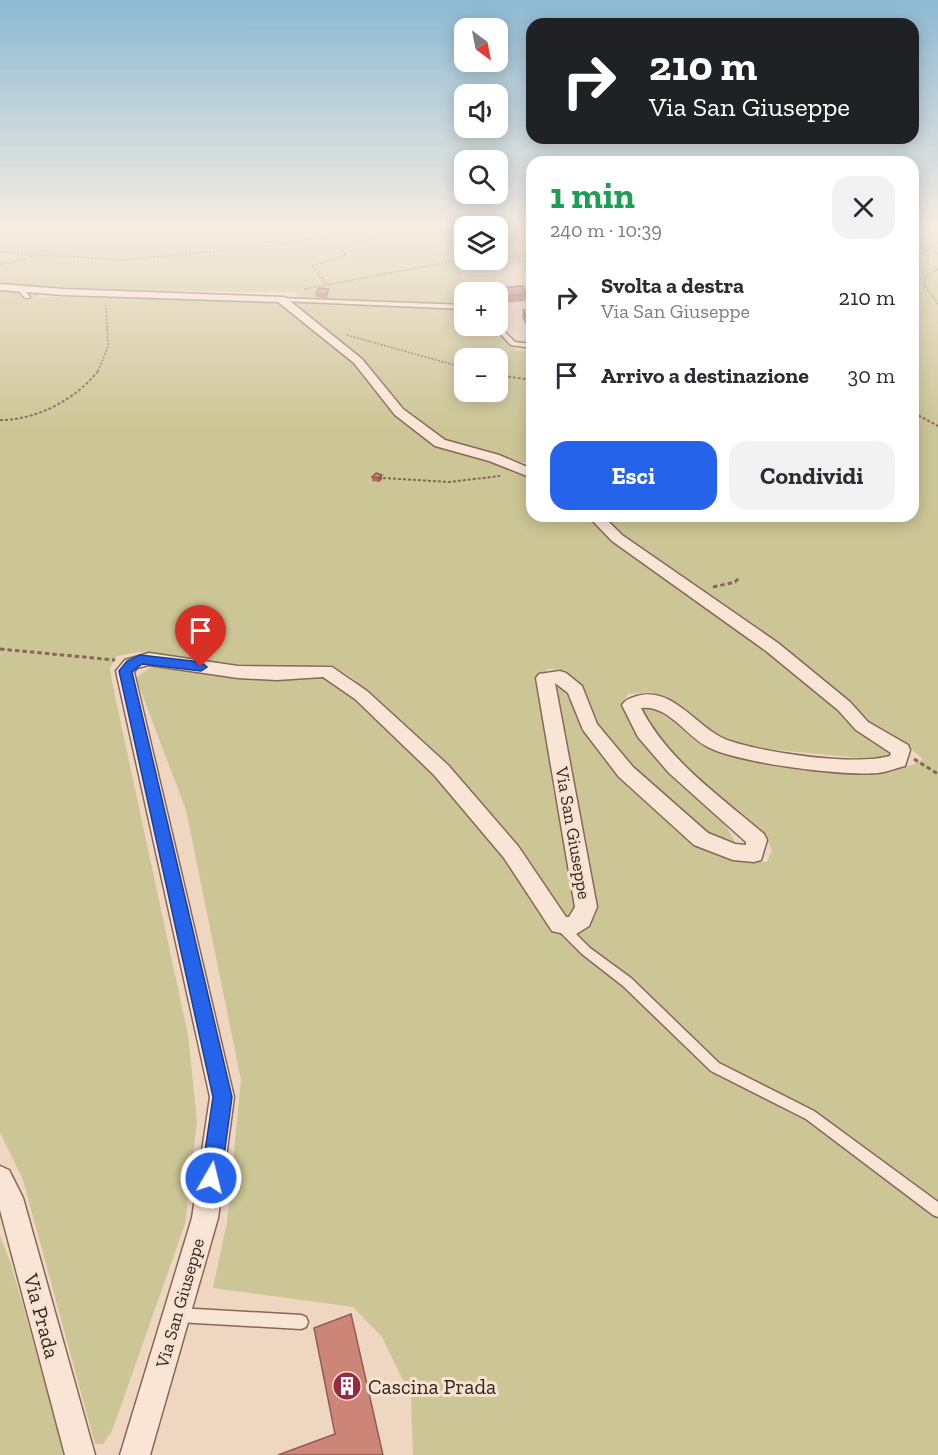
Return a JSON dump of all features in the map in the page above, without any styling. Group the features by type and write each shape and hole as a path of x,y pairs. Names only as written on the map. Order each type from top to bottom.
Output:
{"street":[{"path":"169,295 281,298 358,361 399,412 440,443 494,458 526,471"},
{"path":"601,522 617,538 772,647 844,706 862,726 901,750"},
{"name":"Via San Giuseppe","path":"135,1455 205,1218 222,1097 125,671 131,664 149,659 238,672 277,674 326,671 361,695 441,770 511,852 560,925 573,927 581,920 586,907 545,678 560,677 576,690 589,726 626,772 701,839 733,852 754,854 758,840 676,768 644,732 631,705 639,700 648,699 676,713 714,743 754,753 797,760 876,766 898,761 901,750"},
{"name":"Via Prada","path":"0,1179 10,1198 80,1455"}],"lane":[{"path":"281,298 454,306"},
{"path":"505,336 513,344 526,345"},
{"path":"560,925 586,951 627,982 715,1067 810,1115 938,1210"},
{"path":"176,1315 301,1322"}],"path":[{"path":"0,420 22,419 31,415 68,398 92,379 105,358 110,320 106,303 101,295"},
{"path":"313,326 454,365"},
{"path":"508,376 526,379"},
{"path":"919,416 938,426"},
{"path":"383,478 465,481 526,472"},
{"path":"0,649 102,658"},
{"path":"901,750 938,774"}],"shaded area":[{"path":"0,295 110,296 280,303 355,363 437,444 494,462 526,475 526,522 597,522 770,652 854,726 889,747 889,755 880,760 768,749 725,741 670,701 652,692 628,694 622,706 632,725 716,808 735,842 727,843 705,835 640,778 599,728 581,689 566,670 548,669 539,677 553,790 580,905 575,916 558,915 418,738 351,677 332,665 261,668 139,652 117,656 110,668 112,682 188,1035 197,1121 185,1224 112,1431 103,1444 95,1444 23,1180 0,1132"},
{"path":"297,295 454,295 454,336 503,336 517,351 526,350 526,463 445,440 405,410 362,360 289,302 325,303 326,298 298,297"},
{"path":"919,295 938,295 938,1455 413,1455 411,1397 382,1337 353,1307 213,1288 227,1222 241,1080 186,810 136,678 152,666 265,680 328,677 380,717 456,792 506,856 535,904 580,931 553,691 561,687 572,693 578,710 713,852 738,861 767,862 772,851 766,835 712,795 675,760 640,714 644,707 658,708 716,748 740,758 892,769 910,766 923,759 899,739 882,733 781,647 653,560 609,522 919,522"},
{"path":"0,1236 11,1264 65,1455 0,1455"}],"building":[{"path":"376,473 382,475 378,478 372,477"},
{"name":"Cascina Prada","path":"351,1314 383,1455 278,1455 335,1434 314,1328"}],"place":[{"name":"Cascina Prada","path":"347,1386"}],"route":[{"path":"201,667 149,659 131,664 125,671 222,1097 211,1178"}]}
